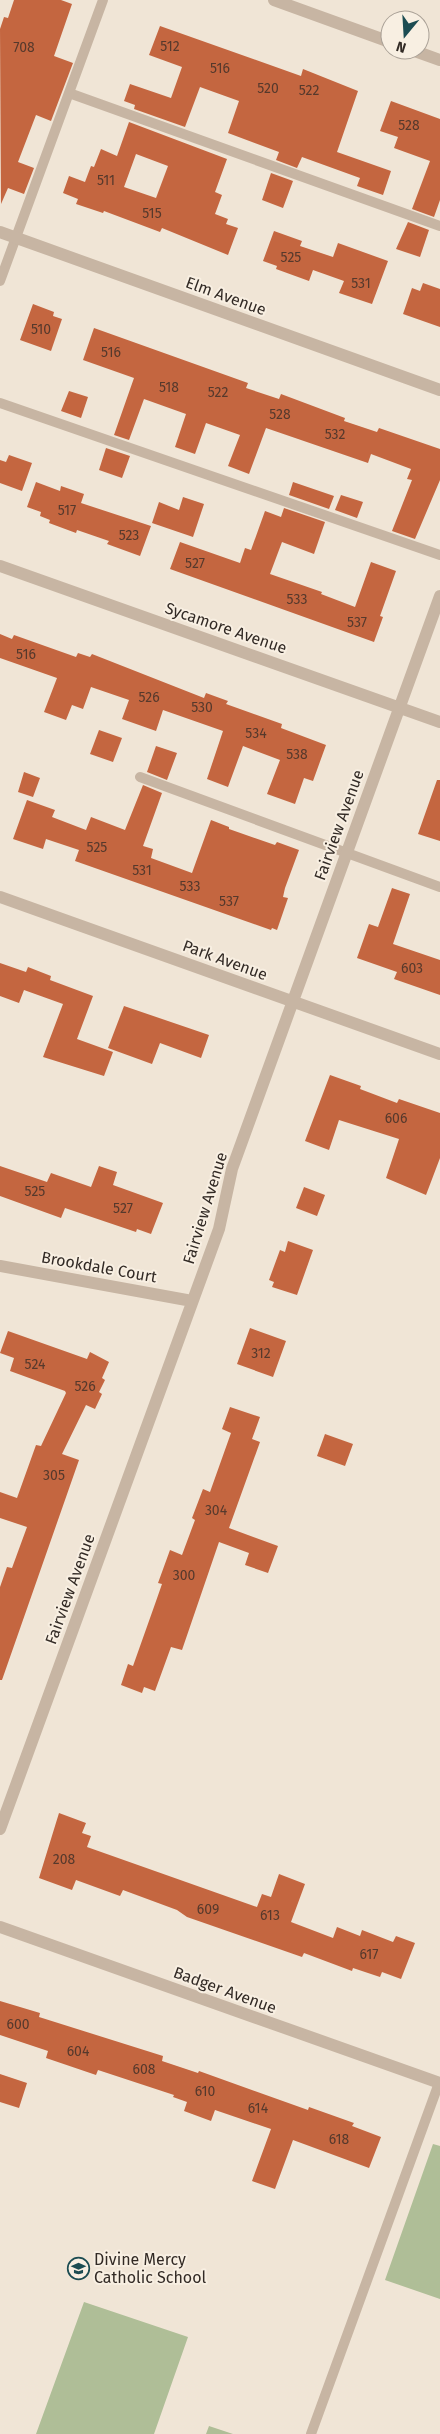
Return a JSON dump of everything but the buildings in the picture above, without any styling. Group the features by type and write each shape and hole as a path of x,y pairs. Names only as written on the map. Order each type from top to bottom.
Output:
{"street":[{"path":"274,0 380,38"},
{"name":"Elm Avenue","path":"0,232 440,390"},
{"name":"Sycamore Avenue","path":"0,566 440,722"},
{"name":"Fairview Avenue","path":"0,1829 219,1229 232,1169 440,596"},
{"name":"Park Avenue","path":"0,897 440,1054"},
{"name":"Brookdale Court","path":"0,1266 192,1301"},
{"name":"Badger Avenue","path":"0,1927 439,2083"}],"lane":[{"path":"0,281 103,0"},
{"path":"69,93 440,226"},
{"path":"0,403 440,555"},
{"path":"140,777 440,887"},
{"path":"311,2434 439,2083"}],"green space":[{"path":"433,2144 440,2146 440,2299 385,2280"},
{"path":"84,2302 188,2337 154,2434 36,2434"},
{"path":"209,2426 233,2434 206,2434"}],"place":[{"name":"Divine Mercy Catholic School","path":"78,2268"}]}
